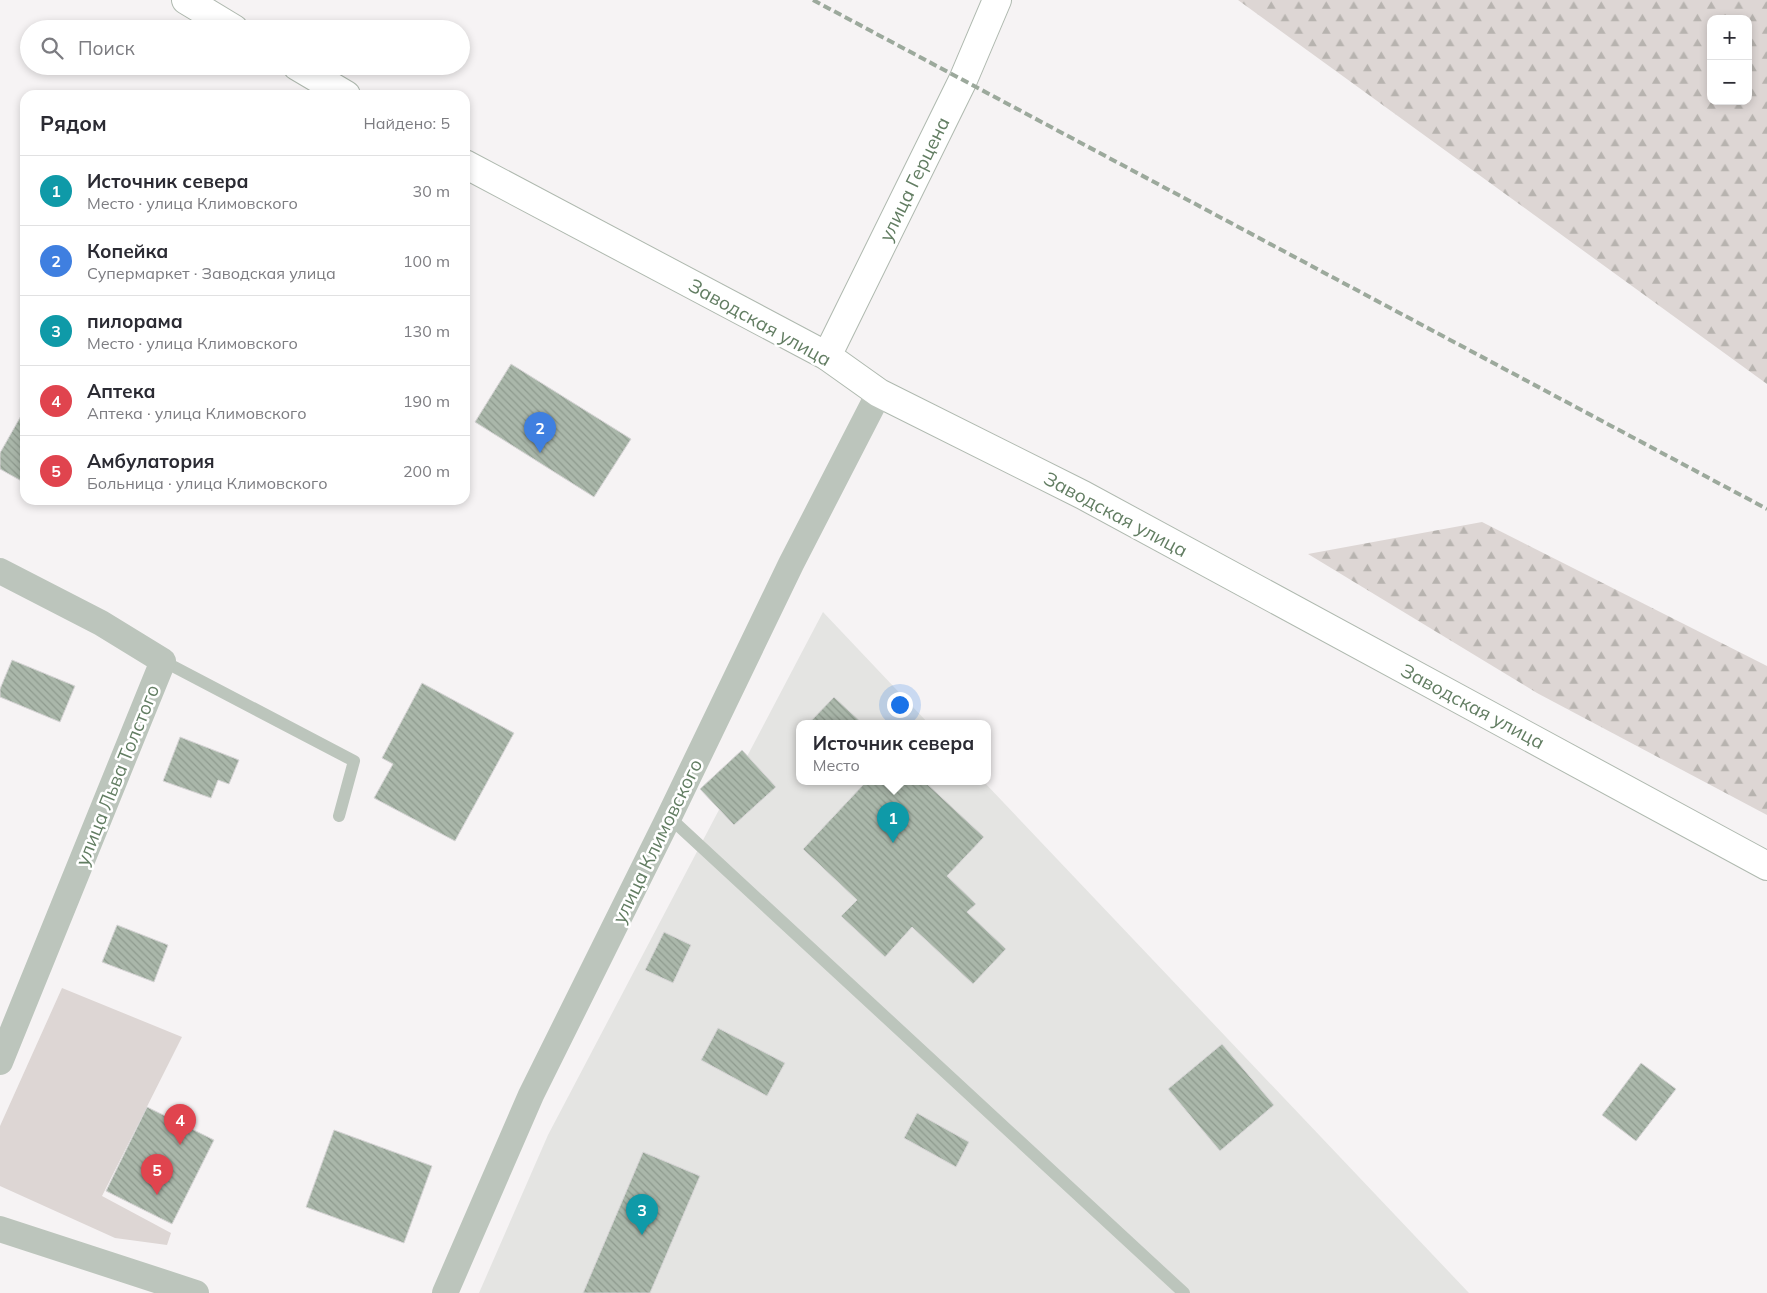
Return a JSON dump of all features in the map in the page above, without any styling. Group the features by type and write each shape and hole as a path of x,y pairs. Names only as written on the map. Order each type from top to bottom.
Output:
{"main road":[{"path":"186,0 219,20"},
{"name":"улица Герцена","path":"827,356 963,80 997,0"},
{"path":"313,75 338,90"},
{"name":"Заводская улица","path":"470,167 827,356 879,393 1083,495 1767,866"}],"street":[{"name":"улица Климовского","path":"445,1293 531,1095 669,817 790,564 879,393"},
{"name":"улица Льва Толстого","path":"0,571 101,623 163,660 0,1062"},
{"path":"0,1229 196,1293"}],"lane":[{"path":"163,660 354,761 339,816"},
{"path":"669,817 1184,1293"}],"shaded area":[{"path":"823,612 925,720 796,720 796,785 987,785 1469,1293 479,1293 548,1135"}],"green space":[{"path":"1238,0 1767,0 1767,384"},
{"path":"1482,522 1767,666 1767,815 1537,693 1308,554"},
{"path":"62,988 182,1037 102,1196 171,1233 167,1245 115,1238 0,1186 0,1126"}],"building":[{"path":"511,364 631,439 594,497 475,422"},
{"path":"20,418 20,480 0,469 0,453"},
{"path":"12,660 75,686 60,722 0,697 0,689"},
{"path":"422,683 514,733 455,841 374,798 393,764 382,758"},
{"path":"834,697 859,720 812,720"},
{"path":"180,737 239,760 229,784 218,780 211,798 163,781"},
{"path":"742,750 776,787 734,825 700,789"},
{"path":"863,785 928,785 984,837 947,876 976,904 967,912 1006,949 973,984 912,927 885,957 841,916 857,900 803,849"},
{"path":"117,925 168,945 154,982 102,962"},
{"path":"664,932 691,945 673,983 645,970"},
{"path":"718,1028 785,1063 767,1096 701,1060"},
{"path":"1222,1044 1274,1105 1220,1151 1168,1089"},
{"path":"1641,1063 1676,1089 1636,1141 1602,1115"},
{"path":"147,1107 214,1140 172,1224 106,1191"},
{"path":"917,1113 969,1142 956,1167 904,1138"},
{"path":"334,1130 432,1166 404,1243 306,1207"},
{"path":"643,1152 700,1176 650,1293 583,1293"}],"railway":[{"path":"813,0 1767,509"}],"place":[{"name":"Копейка","path":"540,453"},
{"name":"Источник севера","path":"893,843"},
{"name":"Аптека","path":"180,1145"},
{"name":"Амбулатория","path":"157,1195"},
{"name":"пилорама","path":"642,1235"}]}
